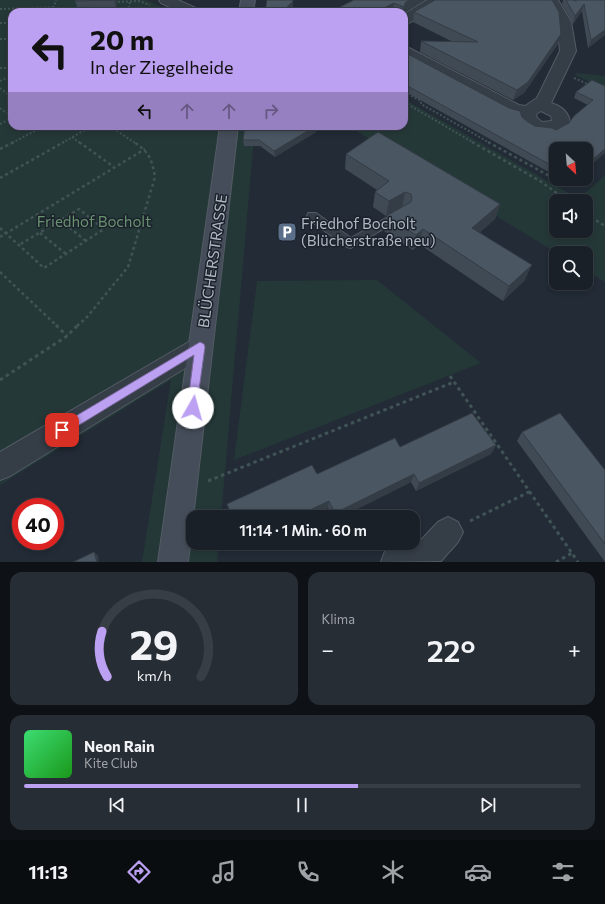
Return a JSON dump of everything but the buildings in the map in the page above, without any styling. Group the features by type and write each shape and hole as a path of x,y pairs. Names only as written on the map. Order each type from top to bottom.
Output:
{"street":[{"path":"166,0 184,8"},
{"path":"408,18 437,0"},
{"path":"408,45 514,109 533,108 544,101 568,50 564,22 551,0"},
{"name":"BLÜCHERSTRASSE","path":"174,562 228,130"},
{"path":"0,467 200,347"},
{"path":"396,562 431,551 448,532"}],"lane":[{"path":"312,216 351,244 403,212"}],"path":[{"path":"27,8 54,7 56,0"},
{"path":"129,8 130,1"},
{"path":"111,2 139,1 151,6"},
{"path":"559,71 592,86"},
{"path":"0,88 8,94"},
{"path":"0,93 4,91"},
{"path":"408,94 421,102 421,104 549,176"},
{"path":"408,104 540,181 558,194"},
{"path":"0,108 8,115"},
{"path":"0,149 36,130"},
{"path":"0,178 85,130"},
{"path":"0,380 66,336 87,318 128,268 155,177 153,165 145,149 116,130"},
{"path":"72,137 114,167"},
{"path":"0,237 145,149"},
{"path":"0,228 44,268 104,229 79,209 20,245"},
{"path":"593,219 605,226"},
{"path":"60,220 86,241"},
{"path":"40,233 66,254"},
{"path":"0,272 66,336"},
{"path":"450,376 531,491 578,562"},
{"path":"204,482 454,382"},
{"path":"448,532 531,491"},
{"path":"556,562 572,553"}],"green space":[{"name":"Friedhof Bocholt","path":"0,0 146,0 164,8 8,8 8,130 255,130 222,510 186,510 186,550 218,550 217,562 142,562 171,380 0,485"},
{"path":"577,73 605,76 605,89 575,75"},
{"path":"408,101 549,182 549,186 556,186 570,194 549,194 549,238 593,238 593,194 584,194 605,175 605,282 593,274 593,246 549,246 549,248 355,130 408,130"},
{"path":"377,280 481,363 234,460 257,281"}],"place":[{"name":"Friedhof Bocholt (Blücherstraße neu)","path":"287,232"}],"route":[{"path":"62,430 200,347 193,408"}]}
